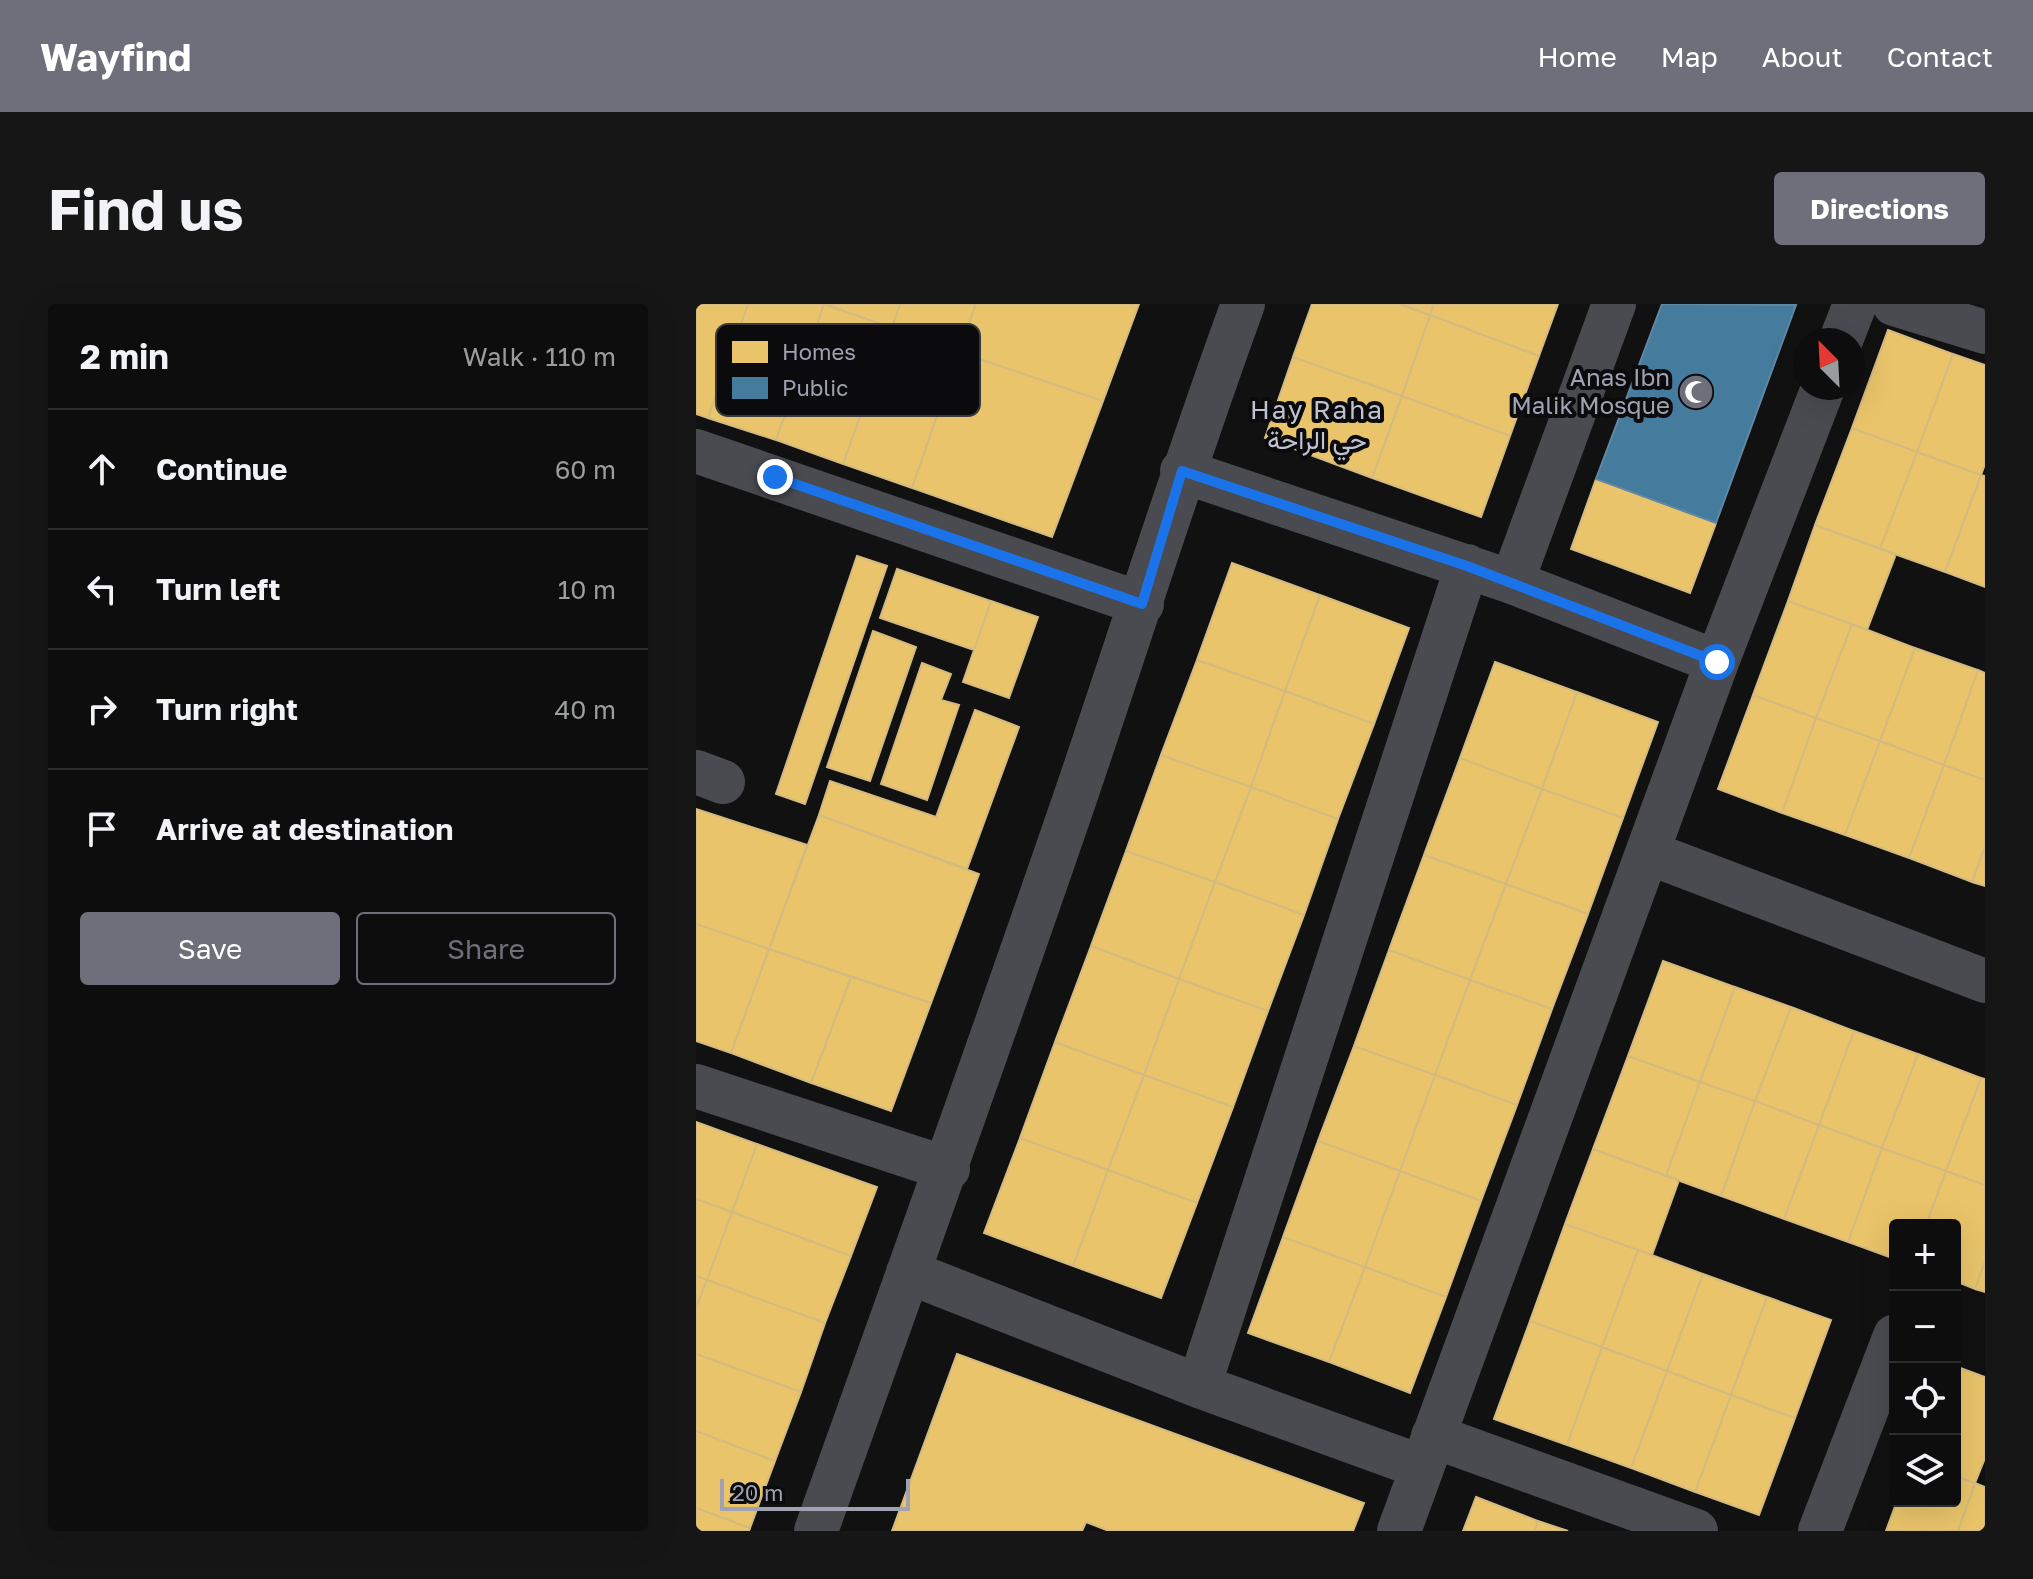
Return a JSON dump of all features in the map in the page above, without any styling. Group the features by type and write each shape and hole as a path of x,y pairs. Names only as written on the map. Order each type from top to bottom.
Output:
{"street":[{"path":"816,1531 948,1169 1142,604 1182,471 1243,304"},
{"path":"1512,582 1614,304"},
{"path":"1846,328 1855,304"},
{"path":"1894,304 1984,329"},
{"path":"1399,1531 1717,662 1818,400"},
{"path":"696,451 1142,604"},
{"path":"1182,471 1512,582 1717,662"},
{"path":"1199,1386 1467,566"},
{"path":"1649,853 1985,981"},
{"path":"696,1086 948,1169"},
{"path":"908,1272 1199,1386 1696,1531"},
{"path":"1820,1531 1889,1352"}],"building: Homes":[{"path":"696,304 748,304 741,324 716,324 716,395 708,418 696,414"},
{"path":"748,304 824,304 817,324 741,324"},
{"path":"824,304 881,324 817,324"},
{"path":"824,304 900,304 893,324 881,324"},
{"path":"900,304 976,304 969,324 893,324"},
{"path":"976,304 1139,304 1103,401 980,359 980,324 969,324"},
{"path":"1312,304 1399,304 1430,315 1402,396 1293,357"},
{"path":"1399,304 1434,304 1430,315"},
{"path":"1434,304 1558,304 1539,356 1430,315"},
{"path":"1430,315 1539,356 1510,436 1402,396"},
{"path":"1888,330 1953,354 1917,452 1852,428 1862,400 1865,400"},
{"path":"1953,354 1985,365 1985,464 1981,475 1917,452"},
{"path":"1293,357 1402,396 1372,478 1265,438"},
{"path":"980,359 1103,401 1052,537 912,488 937,416 980,416"},
{"path":"716,395 716,416 784,416 776,440 708,418"},
{"path":"1402,396 1510,436 1481,517 1372,478"},
{"path":"784,416 860,416 843,464 776,440"},
{"path":"860,416 937,416 912,488 843,464"},
{"path":"1852,428 1917,452 1880,549 1815,525"},
{"path":"1917,452 1981,475 1945,572 1880,549"},
{"path":"1981,475 1985,476 1985,587 1945,572"},
{"path":"1596,479 1716,523 1690,593 1571,549"},
{"path":"1815,525 1896,554 1867,630 1788,601"},
{"path":"857,556 887,566 805,804 776,794"},
{"path":"1232,563 1320,595 1285,691 1197,660"},
{"path":"897,569 991,601 974,650 880,618"},
{"path":"1320,595 1409,628 1374,724 1285,691"},
{"path":"991,601 1038,617 1009,698 963,682"},
{"path":"1788,601 1852,624 1816,718 1753,695"},
{"path":"1852,624 1915,648 1880,741 1816,718"},
{"path":"873,631 916,647 870,781 827,767"},
{"path":"1915,648 1978,670 1944,765 1880,741"},
{"path":"1197,660 1285,691 1251,787 1161,755"},
{"path":"1495,662 1577,692 1542,789 1460,758"},
{"path":"922,663 951,674 941,700 959,705 927,800 881,784"},
{"path":"1978,670 1985,673 1985,780 1944,765"},
{"path":"1285,691 1374,724 1338,819 1251,787"},
{"path":"1577,692 1658,722 1623,818 1542,789"},
{"path":"1753,695 1816,718 1782,813 1718,789"},
{"path":"975,710 1019,727 967,869 819,815 830,781 936,817"},
{"path":"1816,718 1880,741 1845,835 1782,813"},
{"path":"1880,741 1944,765 1909,858 1845,835"},
{"path":"1161,755 1251,787 1215,882 1126,851"},
{"path":"1460,758 1542,789 1506,884 1424,855"},
{"path":"1944,765 1985,780 1985,847 1972,882 1909,858"},
{"path":"1251,787 1338,819 1304,915 1215,882"},
{"path":"1542,789 1623,818 1588,914 1506,884"},
{"path":"696,809 807,845 769,949 696,924"},
{"path":"819,815 979,874 931,1003 769,949"},
{"path":"1985,847 1985,886 1972,882"},
{"path":"1126,851 1215,882 1179,979 1091,946"},
{"path":"1424,855 1506,884 1470,980 1389,950"},
{"path":"1215,882 1304,915 1268,1011 1179,979"},
{"path":"1506,884 1588,914 1552,1009 1470,980"},
{"path":"696,924 769,949 731,1053 696,1041"},
{"path":"1091,946 1179,979 1144,1075 1055,1042"},
{"path":"769,949 851,977 811,1083 731,1053"},
{"path":"1389,950 1470,980 1435,1075 1354,1046"},
{"path":"1663,961 1735,987 1700,1082 1628,1056"},
{"path":"851,977 931,1003 891,1111 811,1083"},
{"path":"1179,979 1268,1011 1233,1107 1144,1075"},
{"path":"1470,980 1552,1009 1517,1105 1435,1075"},
{"path":"1735,987 1791,1007 1755,1101 1700,1082"},
{"path":"1791,1007 1854,1031 1819,1125 1755,1101"},
{"path":"1854,1031 1918,1054 1882,1148 1819,1125"},
{"path":"1055,1042 1144,1075 1108,1170 1020,1138"},
{"path":"1354,1046 1435,1075 1400,1171 1318,1141"},
{"path":"1918,1054 1981,1078 1946,1171 1882,1148"},
{"path":"1628,1056 1700,1082 1666,1176 1593,1149"},
{"path":"1144,1075 1233,1107 1197,1203 1108,1170"},
{"path":"1435,1075 1517,1105 1481,1201 1400,1171"},
{"path":"1981,1078 1985,1079 1985,1185 1946,1171"},
{"path":"1700,1082 1755,1101 1721,1196 1666,1176"},
{"path":"1755,1101 1819,1125 1784,1219 1721,1196"},
{"path":"696,1122 757,1144 732,1212 696,1199"},
{"path":"1819,1125 1882,1148 1848,1242 1784,1219"},
{"path":"1020,1138 1108,1170 1073,1266 984,1233"},
{"path":"1318,1141 1400,1171 1365,1267 1283,1237"},
{"path":"757,1144 877,1187 851,1256 732,1212"},
{"path":"1882,1148 1946,1171 1928,1219 1889,1219 1889,1257 1848,1242"},
{"path":"1593,1149 1679,1180 1652,1255 1565,1224"},
{"path":"1108,1170 1197,1203 1161,1298 1073,1266"},
{"path":"1400,1171 1481,1201 1446,1297 1365,1267"},
{"path":"1946,1171 1985,1185 1985,1261 1975,1289 1961,1283 1961,1219 1928,1219"},
{"path":"696,1199 732,1212 707,1280 696,1276"},
{"path":"732,1212 851,1256 825,1323 707,1280"},
{"path":"1565,1224 1638,1250 1602,1347 1530,1321"},
{"path":"1283,1237 1365,1267 1329,1362 1248,1333"},
{"path":"1638,1250 1703,1274 1667,1371 1602,1347"},
{"path":"1985,1261 1985,1292 1975,1289"},
{"path":"1365,1267 1446,1297 1410,1393 1329,1362"},
{"path":"1703,1274 1767,1297 1731,1395 1667,1371"},
{"path":"696,1276 707,1280 696,1308"},
{"path":"707,1280 825,1323 801,1392 696,1354 696,1308"},
{"path":"1767,1297 1831,1320 1795,1418 1731,1395"},
{"path":"1530,1321 1602,1347 1567,1445 1494,1419"},
{"path":"1602,1347 1667,1371 1631,1468 1567,1445"},
{"path":"696,1354 801,1392 775,1461 696,1431"},
{"path":"957,1354 1364,1503 1353,1531 1109,1531 1086,1522 1082,1531 892,1531"},
{"path":"1961,1368 1985,1377 1985,1458 1975,1483 1961,1478"},
{"path":"1667,1371 1731,1395 1695,1492 1631,1468"},
{"path":"1731,1395 1795,1418 1759,1515 1695,1492"},
{"path":"696,1431 775,1461 750,1528 696,1508"},
{"path":"1961,1478 1975,1483 1958,1531 1886,1531 1895,1507 1961,1507"},
{"path":"1975,1483 1985,1487 1985,1531 1958,1531"},
{"path":"1476,1497 1538,1521 1535,1531 1463,1531"},
{"path":"696,1508 750,1528 749,1531 696,1531"},
{"path":"1538,1521 1568,1531 1535,1531"}],"building: Public":[{"name":"Anas Ibn Malik Mosque","path":"1662,304 1796,305 1716,523 1596,479"}],"place":[{"name":"Anas Ibn Malik Mosque","path":"1696,392"}],"district":[{"name":"Hay Raha حي الراحة","path":"1317,425"}],"route":[{"path":"775,477 1142,604 1182,471 1512,582 1717,662"}]}
